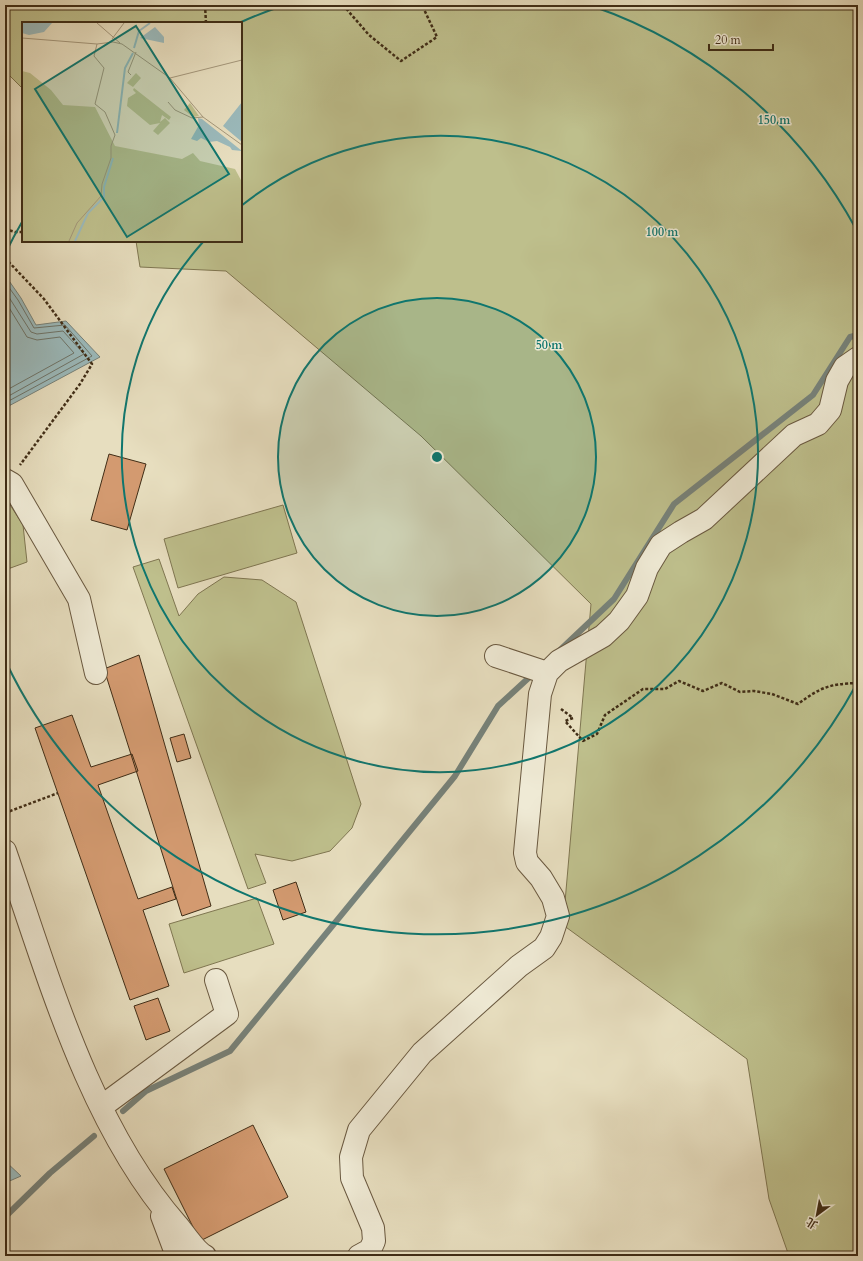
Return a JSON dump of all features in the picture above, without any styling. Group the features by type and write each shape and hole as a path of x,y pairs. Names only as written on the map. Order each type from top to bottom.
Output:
{"street":[{"path":"359,1256 370,1250 374,1241 373,1228 352,1178 351,1158 358,1130 422,1053 518,966 544,948 551,937 558,916 553,898 527,862 525,853 540,694 547,673 559,661 603,636 619,621 637,596 647,568 661,545 704,519 794,435 818,424 830,410 837,381 845,367 858,358"},
{"path":"7,481 12,484 79,599 96,674"},
{"path":"496,656 547,673"},
{"path":"5,851 65,1022 101,1107 108,1123 156,1202 177,1256"},
{"path":"101,1107 227,1014 216,980"},
{"path":"156,1202 205,1256"}],"path":[{"path":"205,5 206,22"},
{"path":"343,5 370,35 401,61 437,37 422,5"},
{"path":"5,229 15,232 22,232"},
{"path":"5,258 44,300 92,364 80,384 7,481"},
{"path":"539,705 553,706 573,718 565,721 583,741 597,734 606,714 643,689 665,688 679,681 703,691 722,683 740,692 754,691 772,694 798,704 818,689 837,684 858,683"},
{"path":"5,813 58,793"}],"green space":[{"path":"5,5 858,5 858,1256 789,1256 769,1199 747,1059 563,925 591,604 421,436 226,271 140,267 136,242 242,242 242,22 22,22 22,88 5,71"},
{"path":"5,497 23,525 27,562 5,570"},
{"path":"283,505 297,553 178,588 164,539"},
{"path":"159,559 179,616 198,594 224,577 262,580 296,602 361,804 352,828 330,851 292,861 255,854 266,883 248,889 133,567"},
{"path":"257,898 274,944 184,973 169,924"}],"water":[{"path":"5,275 21,298 36,325 66,321 100,357 5,408"},
{"path":"5,1161 21,1176 5,1183"}],"building":[{"path":"109,454 146,464 127,530 91,520"},
{"path":"139,655 211,906 182,916 104,669"},
{"path":"72,715 91,767 132,754 138,771 98,785 138,899 172,887 176,899 143,910 169,986 130,1000 35,728"},
{"path":"184,734 191,758 177,762 170,738"},
{"path":"296,882 306,912 283,920 273,890"},
{"path":"158,998 170,1031 146,1040 134,1006"},
{"path":"253,1125 288,1197 200,1241 164,1169"}],"waterway":[{"path":"559,651 614,599 674,504 813,395 850,337 858,335"},
{"path":"123,1111 146,1091 230,1051 455,776 498,706 534,673"},
{"path":"5,1217 50,1173 94,1136"}]}
